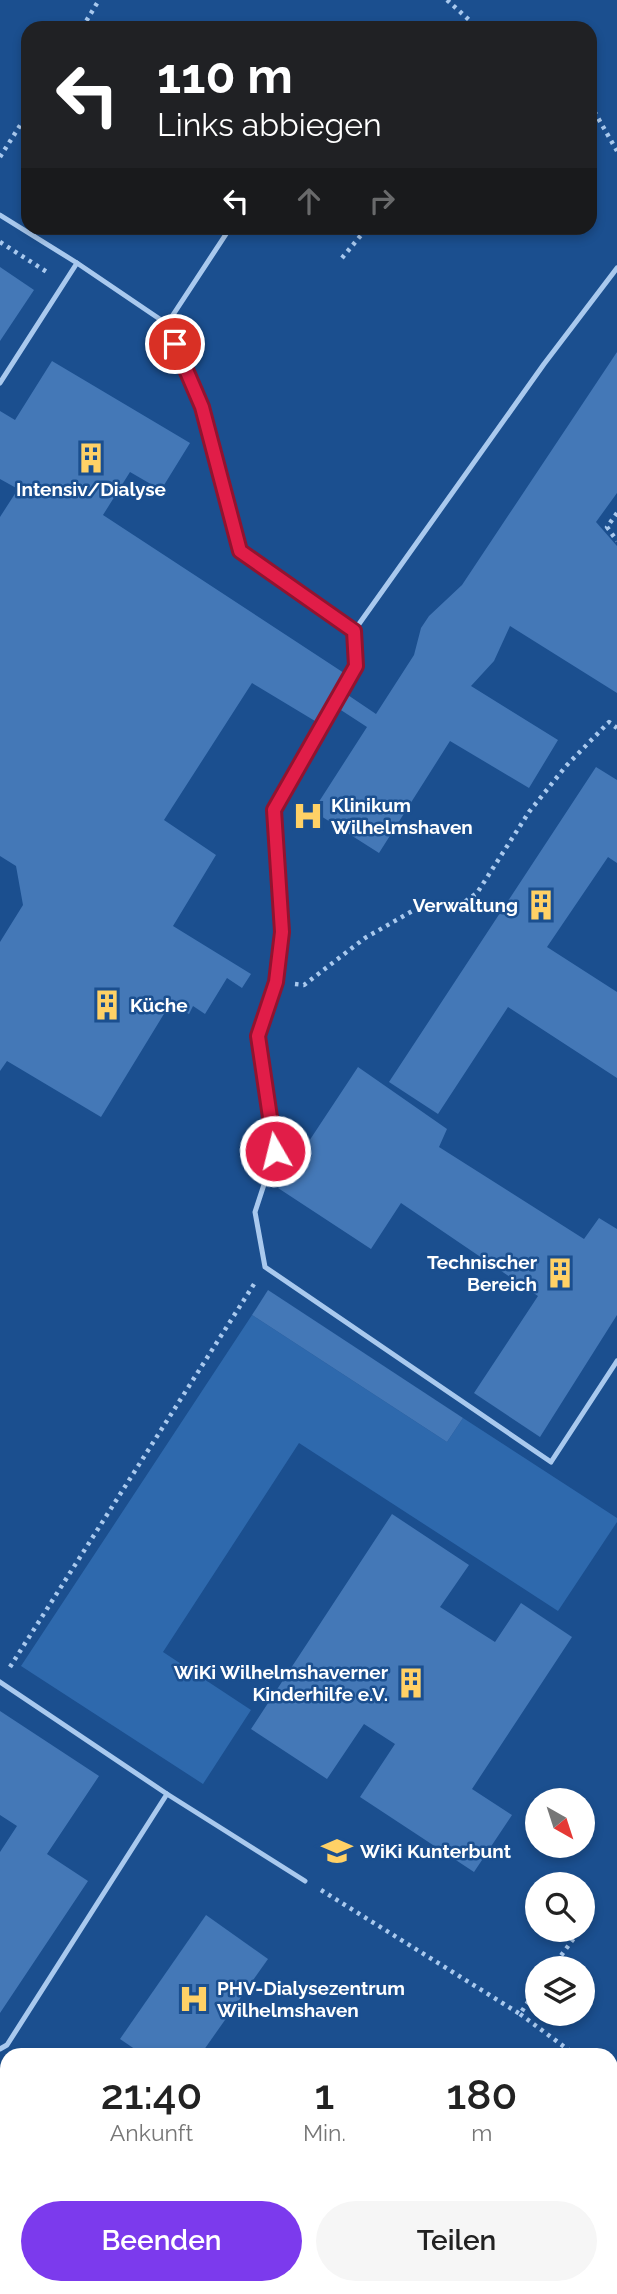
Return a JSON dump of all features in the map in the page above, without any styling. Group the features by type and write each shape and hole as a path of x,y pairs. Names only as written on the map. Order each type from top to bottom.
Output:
{"lane":[{"path":"0,215 21,228"},
{"path":"32,235 167,324 202,407 240,551 354,631"},
{"path":"167,324 225,235"},
{"path":"0,383 77,263"},
{"path":"617,268 536,376 354,631 356,666 274,810 282,932 276,982 258,1036 275,1151 255,1212 265,1267 551,1462 617,1361"},
{"path":"1,1682 167,1794 305,1881"},
{"path":"2,2048 7,2045 167,1794"}],"path":[{"path":"86,21 99,0"},
{"path":"447,0 470,21"},
{"path":"597,116 617,151"},
{"path":"0,157 21,124"},
{"path":"342,258 361,235"},
{"path":"0,242 64,283"},
{"path":"617,513 607,527 617,541"},
{"path":"276,982 304,985 365,938 421,906 463,903 478,892 529,812 566,766 609,722 617,728"},
{"path":"1,1682 265,1267"},
{"path":"305,1881 520,2014 566,2048"},
{"path":"561,1956 572,1942"},
{"path":"520,2014 525,2006"}],"shaded area":[{"path":"252,1315 447,1442 463,1418 617,1518 617,1522 558,1611 299,1443 163,1652 251,1710 203,1784 21,1666"}],"building":[{"path":"0,267 34,290 0,341"},
{"path":"617,352 617,493 596,522 617,546 617,693 510,626 494,661 471,686 558,740 529,788 450,741 379,853 313,811 367,727 327,701 315,721 252,683 164,820 216,855 173,926 251,974 242,988 227,978 205,1014 193,1006 189,1014 170,1004 101,1117 7,1061 0,1071 0,942 23,905 16,866 0,856 0,517 18,489 0,479 0,411 15,420 52,361 190,443 161,490 130,472 103,515 344,673 336,687 376,714 414,655 421,628 429,616 462,585"},
{"name":"Verwaltung","path":"596,767 617,780 617,863 608,857 547,947 617,992 617,1078 508,1007 438,1114 389,1082"},
{"name":"Technischer Bereich","path":"358,1067 447,1129 439,1147 584,1239 599,1218 617,1229 617,1315 540,1437 474,1393 538,1296 401,1203 371,1249 278,1188"},
{"path":"268,1290 463,1418 447,1442 252,1315"},
{"name":"WiKi Wilhelmshaverner Kinderhilfe e.V.","path":"392,1514 469,1565 440,1607 495,1642 521,1603 572,1637 472,1789 512,1815 474,1872 360,1797 395,1744 364,1724 327,1779 251,1729"},
{"path":"0,1711 99,1776 47,1854 88,1881 0,2013 0,1852 17,1826 0,1815"},
{"name":"PHV-Dialysezentrum Wilhelmshaven","path":"206,1915 268,1959 205,2048 133,2048 120,2039"}],"place":[{"name":"Intensiv/Dialyse","path":"91,458"},
{"name":"Klinikum Wilhelmshaven","path":"308,816"},
{"name":"Verwaltung","path":"541,905"},
{"name":"Küche","path":"107,1005"},
{"name":"Technischer Bereich","path":"560,1273"},
{"name":"WiKi Wilhelmshaverner Kinderhilfe e.V.","path":"411,1683"},
{"name":"WiKi Kunterbunt","path":"337,1851"},
{"name":"PHV-Dialysezentrum Wilhelmshaven","path":"194,1999"}],"route":[{"path":"175,344 202,407 240,551 354,631 356,666 274,810 282,932 276,982 258,1036 275,1151"}]}
